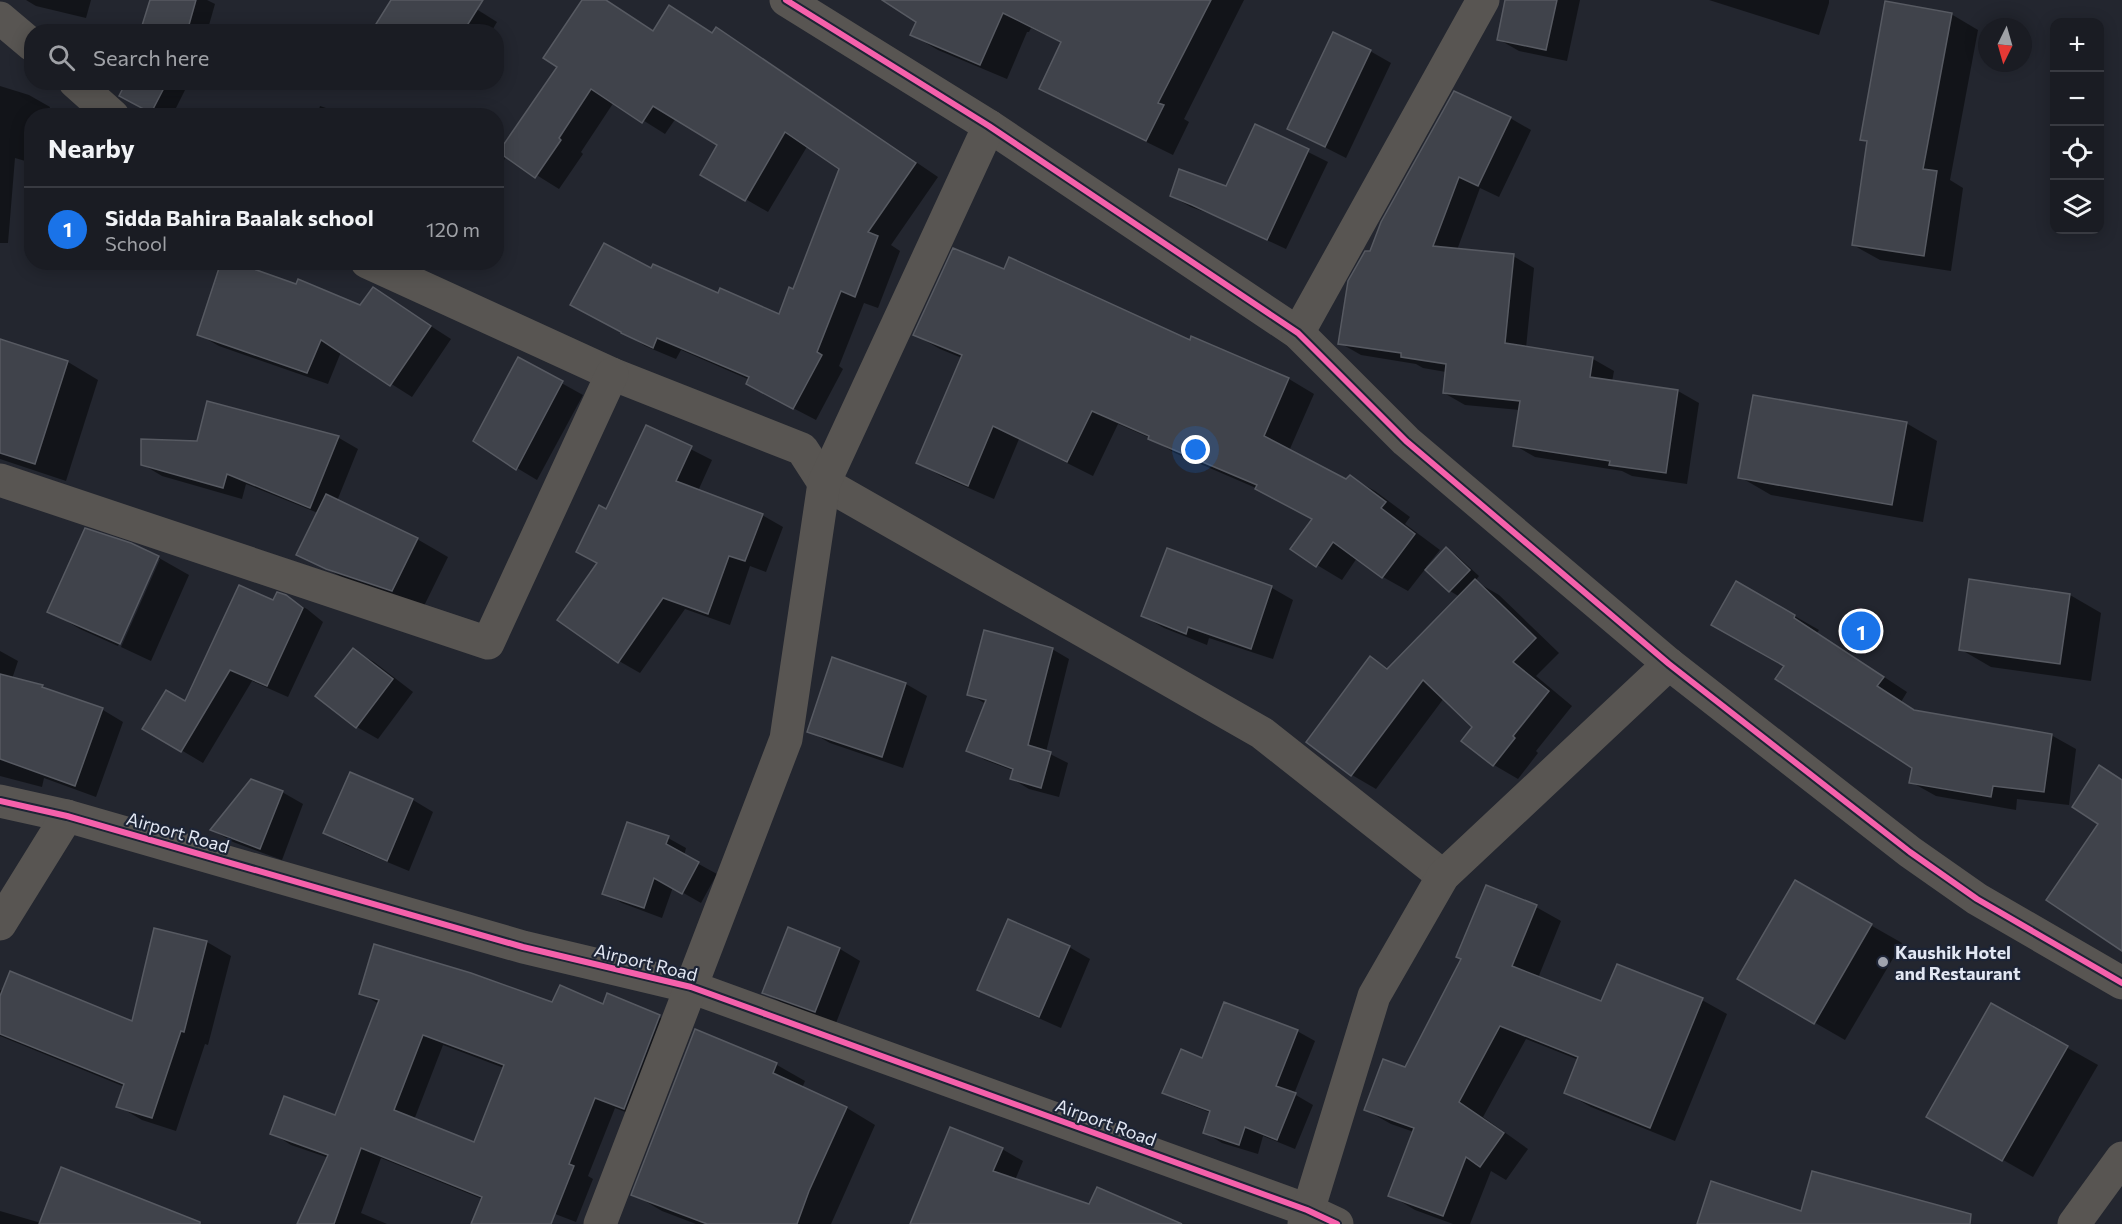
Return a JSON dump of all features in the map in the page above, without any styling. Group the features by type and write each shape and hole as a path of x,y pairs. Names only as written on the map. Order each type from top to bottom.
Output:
{"street":[{"path":"786,0 989,126 1298,333 1406,441 1669,664 1910,852 1977,899 2122,983"},
{"path":"1298,333 1483,0"},
{"path":"0,18 24,38"},
{"path":"84,90 104,108"},
{"path":"600,1224 786,739 824,483 989,126"},
{"path":"384,270 612,374 802,449 824,483 1262,733 1443,876"},
{"path":"0,480 488,643 612,374"},
{"path":"1306,1217 1374,996 1443,876 1669,664"},
{"name":"Airport Road","path":"0,801 67,816 523,947 691,987 1306,1217 1337,1224"},
{"path":"0,924 67,816"},
{"path":"2074,1224 2122,1158"}],"shaded area":[{"path":"1858,606 1884,622 1865,655 1838,640"}],"building":[{"path":"150,0 196,0 189,24 142,24"},
{"path":"391,0 483,0 468,24 376,24"},
{"path":"582,0 606,0 653,31 669,5 712,33 716,27 916,163 868,232 878,236 855,297 841,291 817,352 822,355 793,409 746,384 749,377 657,338 653,348 570,305 604,243 651,268 653,264 718,293 720,288 779,314 789,287 793,289 839,169 785,132 745,201 700,175 717,145 653,106 642,123 591,89 535,178 504,156 504,144 557,67 543,58"},
{"path":"882,0 1211,0 1158,103 1164,105 1146,141 1039,89 1061,42 1003,13 980,65 910,35 916,22"},
{"path":"1505,0 1557,0 1546,50 1497,40"},
{"path":"1885,1 1952,13 1923,169 1937,171 1924,256 1852,245 1867,141 1860,140"},
{"path":"1333,32 1371,50 1325,147 1287,129"},
{"path":"122,90 163,90 154,108 142,108 119,96"},
{"path":"1454,91 1511,117 1478,186 1459,177 1433,246 1514,254 1505,343 1593,357 1590,377 1678,390 1666,473 1609,465 1610,461 1513,446 1520,401 1443,393 1446,364 1401,357 1401,353 1338,344 1348,281 1365,251 1370,251 1381,222"},
{"path":"1255,124 1309,149 1267,240 1170,196 1179,169 1226,186"},
{"path":"953,248 1004,269 1009,257 1190,340 1191,336 1289,378 1264,436 1346,479 1350,475 1386,502 1381,508 1415,534 1382,578 1333,542 1316,567 1290,549 1312,519 1255,489 1257,485 1148,439 1149,436 1092,411 1067,462 993,426 968,486 916,463 962,355 913,335"},
{"path":"218,270 257,270 296,284 298,279 360,305 373,287 431,326 390,386 321,340 307,373 197,335"},
{"path":"0,339 68,361 35,464 0,453"},
{"path":"518,357 563,381 516,470 473,441"},
{"path":"1753,395 1907,422 1892,505 1738,478"},
{"path":"207,401 339,436 310,508 227,474 223,488 141,465 141,439 197,441"},
{"path":"646,425 692,446 676,481 763,514 745,561 729,556 708,614 663,598 618,663 557,620 597,563 576,552 599,505 606,509"},
{"path":"326,494 418,538 392,591 326,569 296,555"},
{"path":"85,528 131,543 159,556 120,644 47,612"},
{"path":"1446,547 1470,570 1449,592 1425,570"},
{"path":"1167,548 1272,586 1251,649 1188,627 1186,634 1141,616"},
{"path":"1475,579 1536,638 1513,662 1549,691 1513,736 1515,738 1493,766 1461,741 1472,727 1423,680 1351,776 1306,742 1370,656 1387,669"},
{"path":"1969,579 2070,594 2060,664 1959,650"},
{"path":"1736,581 1795,615 1794,618 1884,677 1877,686 1914,710 2052,734 2044,792 1993,786 1991,797 1909,783 1912,768 1775,679 1784,666 1711,625"},
{"path":"239,585 273,600 277,592 286,595 303,608 267,686 230,670 181,752 142,729 166,690 185,701"},
{"path":"984,630 1053,648 1028,745 1051,752 1041,788 1010,779 1013,769 966,751 986,700 967,695"},
{"path":"353,648 393,679 356,728 315,696"},
{"path":"832,657 906,683 882,757 807,732"},
{"path":"0,674 43,685 42,687 103,708 75,786 0,759"},
{"path":"2099,765 2122,780 2122,951 2046,900 2098,824 2072,807"},
{"path":"350,772 413,799 387,861 323,833"},
{"path":"251,779 283,791 260,849 210,830"},
{"path":"627,822 669,836 666,844 699,862 682,894 654,878 644,908 602,894"},
{"path":"1795,880 1872,924 1814,1024 1737,979"},
{"path":"1486,885 1537,905 1512,966 1601,1001 1617,964 1703,998 1650,1128 1564,1093 1578,1057 1500,1026 1459,1102 1504,1133 1480,1167 1466,1157 1443,1216 1388,1196 1414,1128 1364,1110 1383,1059 1405,1067 1461,959 1456,957"},
{"path":"1008,919 1070,946 1039,1017 977,990"},
{"path":"788,927 840,948 815,1012 762,993"},
{"path":"154,928 207,941 184,1032 181,1031 152,1118 116,1107 124,1084 0,1034 0,996 10,971 132,1021"},
{"path":"374,944 471,973 552,1002 560,985 603,1004 607,993 660,1015 624,1109 595,1098 569,1164 574,1166 551,1224 471,1224 482,1197 361,1148 334,1224 297,1224 328,1155 270,1134 284,1096 335,1115 379,1000 359,994","holes":["423,1035 504,1065 474,1142 394,1110"]},
{"path":"1224,1002 1298,1030 1276,1086 1296,1093 1277,1140 1245,1127 1239,1145 1203,1133 1210,1111 1162,1093 1181,1049 1202,1058"},
{"path":"1991,1003 2068,1046 2002,1161 1926,1117"},
{"path":"695,1029 777,1063 773,1073 847,1107 809,1191 797,1224 707,1224 631,1195"},
{"path":"950,1127 1003,1148 993,1171 1089,1204 1097,1187 1182,1224 910,1224"},
{"path":"61,1167 200,1222 200,1224 39,1224"},
{"path":"1812,1171 1971,1214 1970,1224 1697,1224 1711,1181 1801,1211"}],"cycle path":[{"path":"786,0 989,126 1298,333 1406,441 1669,664 1910,852 1977,899 2122,983"},
{"path":"0,801 67,816 523,947 691,987 1307,1210 1337,1224"}],"place":[{"name":"Sidda Bahira Baalak school","path":"1861,631"},
{"name":"Kaushik Hotel and Restaurant","path":"1883,962"}]}
